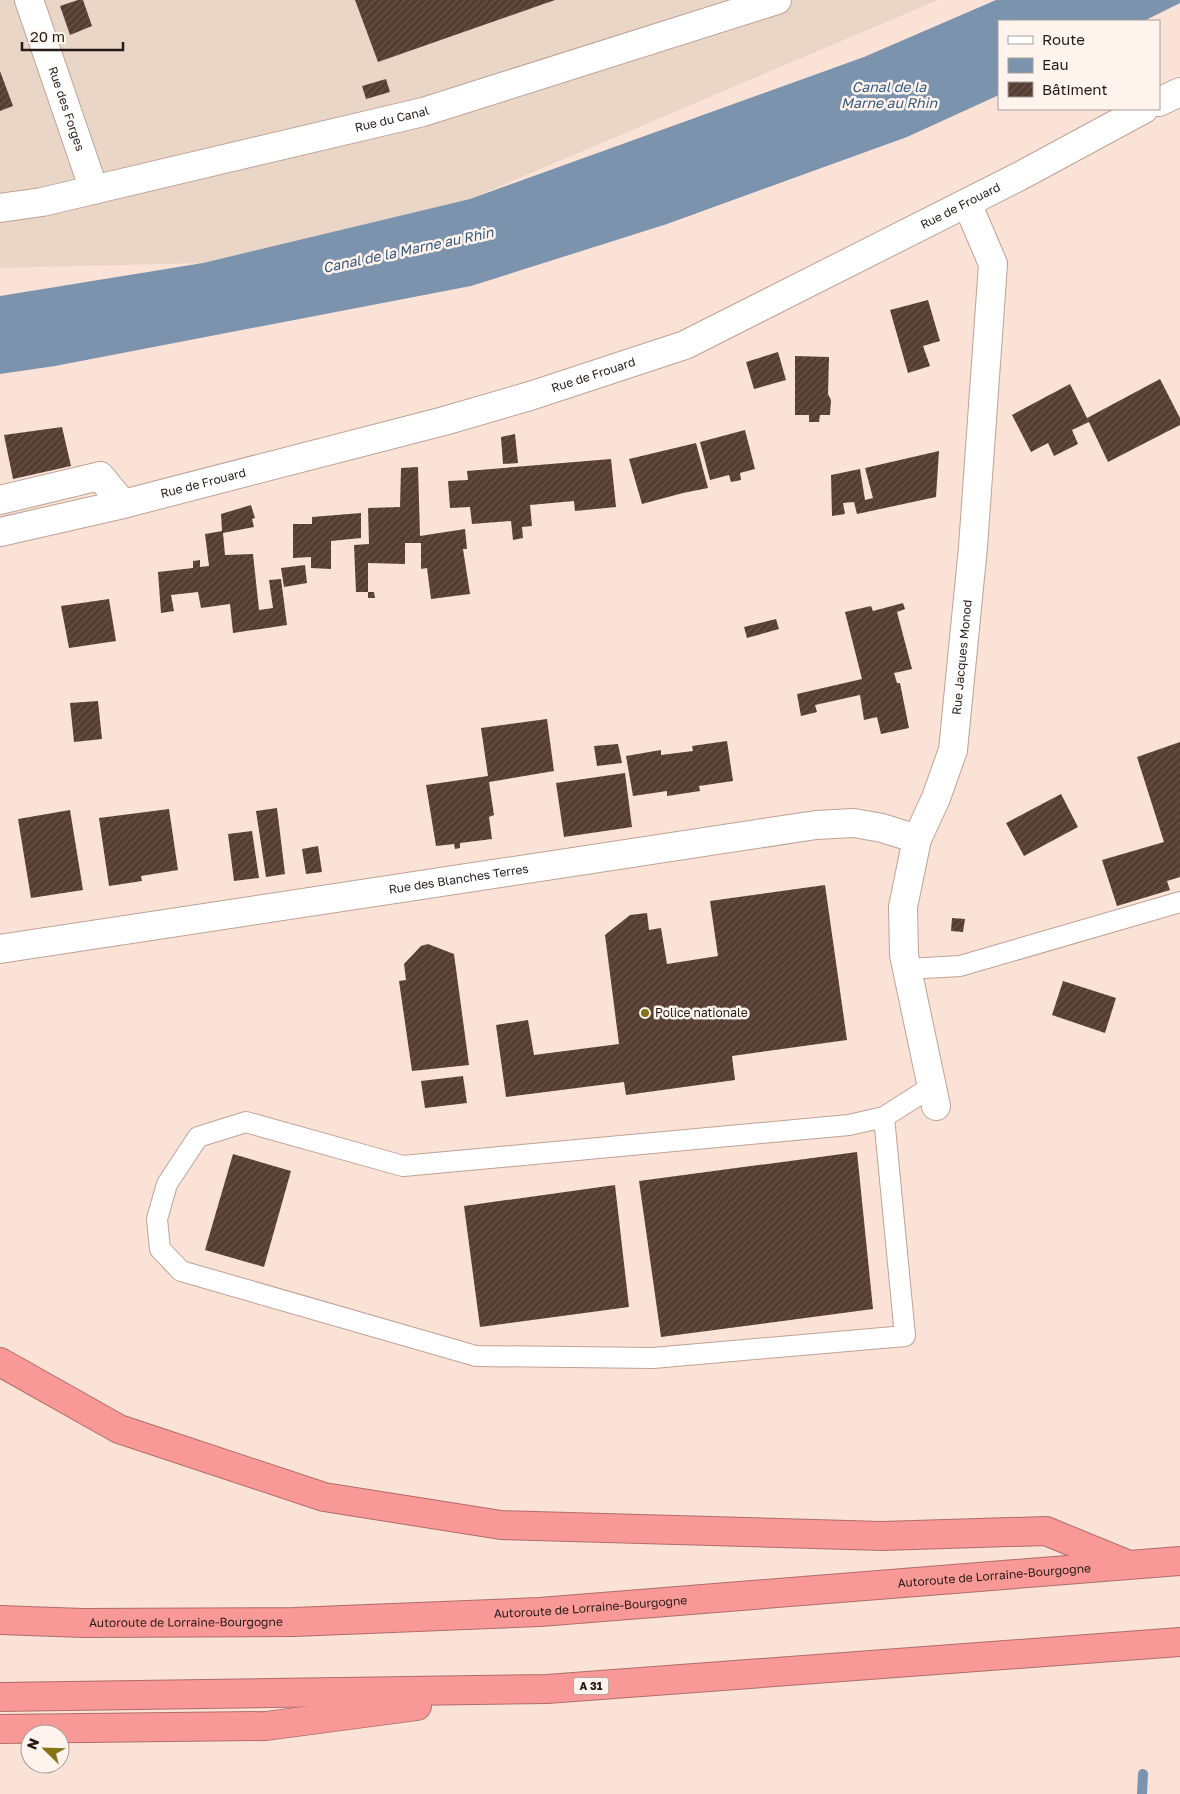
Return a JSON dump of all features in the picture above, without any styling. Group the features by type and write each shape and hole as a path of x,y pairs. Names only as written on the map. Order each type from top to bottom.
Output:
{"highway":[{"path":"0,1362 119,1428 324,1496 501,1525 882,1536 1046,1531 1128,1565"},
{"name":"Autoroute de Lorraine-Bourgogne","path":"0,1620 83,1623 294,1622 540,1612 1180,1561"},
{"name":"A 31","path":"0,1697 548,1689 1180,1642"},
{"path":"0,1729 266,1726 548,1689"}],"street":[{"name":"Rue des Forges","path":"29,0 94,190"},
{"name":"Rue du Canal","path":"0,208 42,202 423,112 777,0"},
{"path":"1160,102 1180,92"},
{"name":"Rue de Frouard","path":"0,532 122,504 520,399 685,345 1020,176 1142,110"},
{"name":"Rue Jacques Monod","path":"933,1097 904,955 903,907 917,839 936,798 953,750 973,547 993,264 967,203"},
{"path":"0,500 100,476 122,504"},
{"name":"Rue des Blanches Terres","path":"0,949 816,826 854,823 882,828 917,839"}],"lane":[{"path":"907,969 960,966 1180,902"},
{"path":"884,1117 905,1336 652,1358 476,1356 181,1271 160,1249 157,1219 167,1184 198,1137 246,1122 403,1166 849,1125 884,1117 933,1097"}],"shaded area":[{"path":"0,0 938,0 470,199 203,263 0,268"}],"water":[{"name":"Canal de la Marne au Rhin","path":"996,0 1180,0 1180,3 1146,20 998,20 998,95 907,137 667,224 471,286 55,366 0,374 0,296 203,263 470,199 864,57"}],"building":[{"path":"83,0 92,26 70,35 60,6"},
{"path":"355,0 555,0 378,62"},
{"path":"0,71 13,106 0,111"},
{"path":"386,79 390,92 366,99 362,86"},
{"path":"928,300 940,341 923,346 930,366 908,373 890,310"},
{"path":"778,352 786,380 754,389 746,362"},
{"path":"795,356 829,357 828,394 831,400 830,415 820,415 819,422 809,422 809,415 795,415"},
{"path":"1160,379 1180,418 1180,425 1108,462 1089,422 1072,430 1078,444 1054,456 1048,443 1031,452 1012,415 1070,384 1087,418"},
{"path":"62,427 71,466 13,479 4,435"},
{"path":"745,430 755,469 740,473 741,480 731,482 729,475 710,480 700,442"},
{"path":"515,434 518,463 503,464 501,437"},
{"path":"696,443 708,488 642,504 629,459"},
{"path":"939,451 936,497 857,514 854,502 843,503 845,514 832,516 831,475 860,469 865,500 873,498 865,468"},
{"path":"611,459 616,507 575,511 574,501 530,505 532,526 522,527 523,538 513,540 511,521 472,524 470,507 450,508 448,481 468,480 467,471"},
{"path":"418,467 420,536 465,529 467,549 463,549 470,594 431,599 427,568 421,569 421,543 405,543 405,564 368,563 368,592 356,592 354,545 369,544 368,508 400,507 401,468"},
{"path":"251,505 255,518 252,519 254,527 223,533 225,555 253,554 259,610 273,608 269,580 281,579 287,625 233,633 230,604 201,608 198,592 171,595 174,611 161,613 158,572 193,568 193,561 200,560 200,567 209,566 205,534 222,531 221,514"},
{"path":"361,513 361,538 331,541 331,569 311,568 311,557 293,558 293,524 312,524 312,517"},
{"path":"305,565 307,583 284,587 281,568"},
{"path":"368,592 374,592 375,598 368,598"},
{"path":"109,599 116,641 69,648 61,606"},
{"path":"903,603 905,609 897,612 912,669 894,673 897,683 900,683 909,728 881,734 877,717 864,720 860,695 815,705 817,712 801,716 797,694 862,679 845,612 871,606 873,611"},
{"path":"776,619 779,629 747,638 744,627"},
{"path":"98,701 102,739 74,742 70,703"},
{"path":"547,719 554,771 489,782 494,815 489,817 492,839 460,843 460,848 455,849 454,844 436,846 426,785 488,776 481,728"},
{"path":"727,741 733,781 699,786 700,791 667,796 667,791 633,796 626,756 661,750 661,755 693,751 692,746"},
{"path":"1180,742 1180,877 1167,881 1170,890 1117,906 1102,860 1164,842 1137,757"},
{"path":"618,744 622,763 597,766 594,746"},
{"path":"625,773 632,827 564,837 556,783"},
{"path":"1061,794 1078,827 1024,856 1006,823"},
{"path":"277,808 285,874 266,877 256,811"},
{"path":"169,809 178,870 141,876 142,881 109,886 99,818"},
{"path":"70,810 83,890 31,898 18,819"},
{"path":"252,831 259,878 234,881 228,834"},
{"path":"318,846 322,872 306,874 302,849"},
{"path":"825,885 847,1040 732,1056 735,1080 626,1095 624,1082 506,1097 496,1025 528,1020 534,1055 619,1044 605,935 630,915 647,913 649,930 661,928 667,964 718,956 710,901"},
{"path":"952,918 965,919 963,932 951,931"},
{"path":"428,944 454,954 469,1065 412,1071 399,981 406,980 404,964 421,946"},
{"path":"1063,981 1116,998 1105,1033 1052,1015"},
{"path":"463,1076 467,1103 425,1108 421,1081"},
{"path":"857,1152 873,1309 661,1337 639,1181"},
{"path":"233,1154 291,1171 264,1267 205,1250"},
{"path":"615,1185 629,1307 480,1327 464,1206"}],"waterway":[{"path":"1142,1794 1143,1774"}],"place":[{"name":"Police nationale","path":"645,1013"}]}
